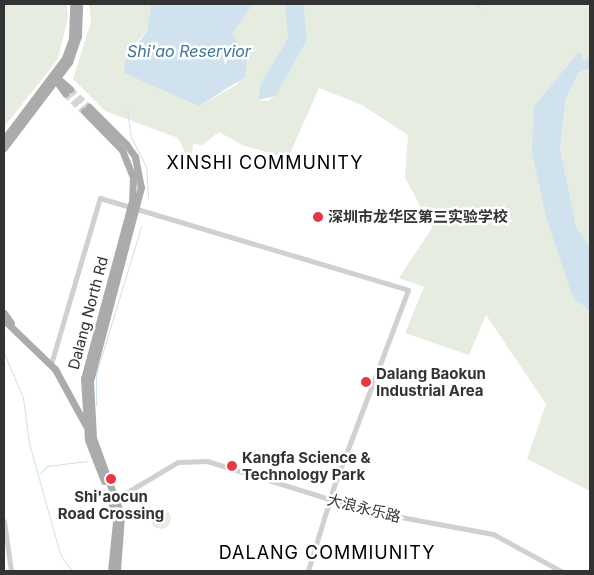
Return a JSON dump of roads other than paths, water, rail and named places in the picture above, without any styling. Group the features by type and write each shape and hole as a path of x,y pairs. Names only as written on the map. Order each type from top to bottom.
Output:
{"main road":[{"path":"4,139 56,79 71,44 73,4"},
{"path":"4,148 56,79 76,45 79,4"},
{"path":"56,79 68,91"},
{"path":"87,109 135,157 141,187 134,209"},
{"name":"Dalang North Rd","path":"111,571 116,525 113,500 86,424 87,362 134,209"},
{"name":"Dalang North Rd","path":"117,571 122,528 93,438 90,381 134,209"},
{"path":"4,312 51,362 78,416 86,424"},
{"path":"4,320 51,362"}],"street":[{"path":"51,362 100,198 408,290 330,501 308,571"},
{"name":"大浪永乐路","path":"113,500 174,464 191,460 215,463 330,501 493,534 561,571"},
{"path":"4,521 11,571"}],"water":[{"name":"Shi'ao Reservior","path":"151,4 253,4 232,34 247,59 245,77 199,106 124,73 125,61 147,31"},
{"name":"Shi'ao Reservior","path":"285,4 304,4 307,40 276,96 258,100 261,83 288,38"},
{"path":"579,52 584,60 590,57 590,68 578,73 566,99 560,148 576,226 590,248 590,311 573,298 546,217 532,152 534,106"}],"waterway":[{"path":"475,4 481,8"},
{"path":"127,110 131,137 146,166 148,198"},
{"path":"96,405 96,374 141,227"},
{"path":"4,353 23,398 29,443 60,554 72,571"},
{"path":"40,474 47,466 87,461"}],"tunnel":[{"path":"70,89 89,107"},
{"path":"65,93 84,111"}],"place":[{"name":"深圳市龙华区第三实验学校","path":"318,217"},
{"name":"Dalang Baokun Industrial Area","path":"366,382"},
{"name":"Kangfa Science & Technology Park","path":"232,466"},
{"name":"Shi'aocun Road Crossing","path":"111,479"}],"district":[{"name":"XINSHI COMMUNITY","path":"265,163"},
{"name":"DALANG COMMIUNITY","path":"327,553"}]}
